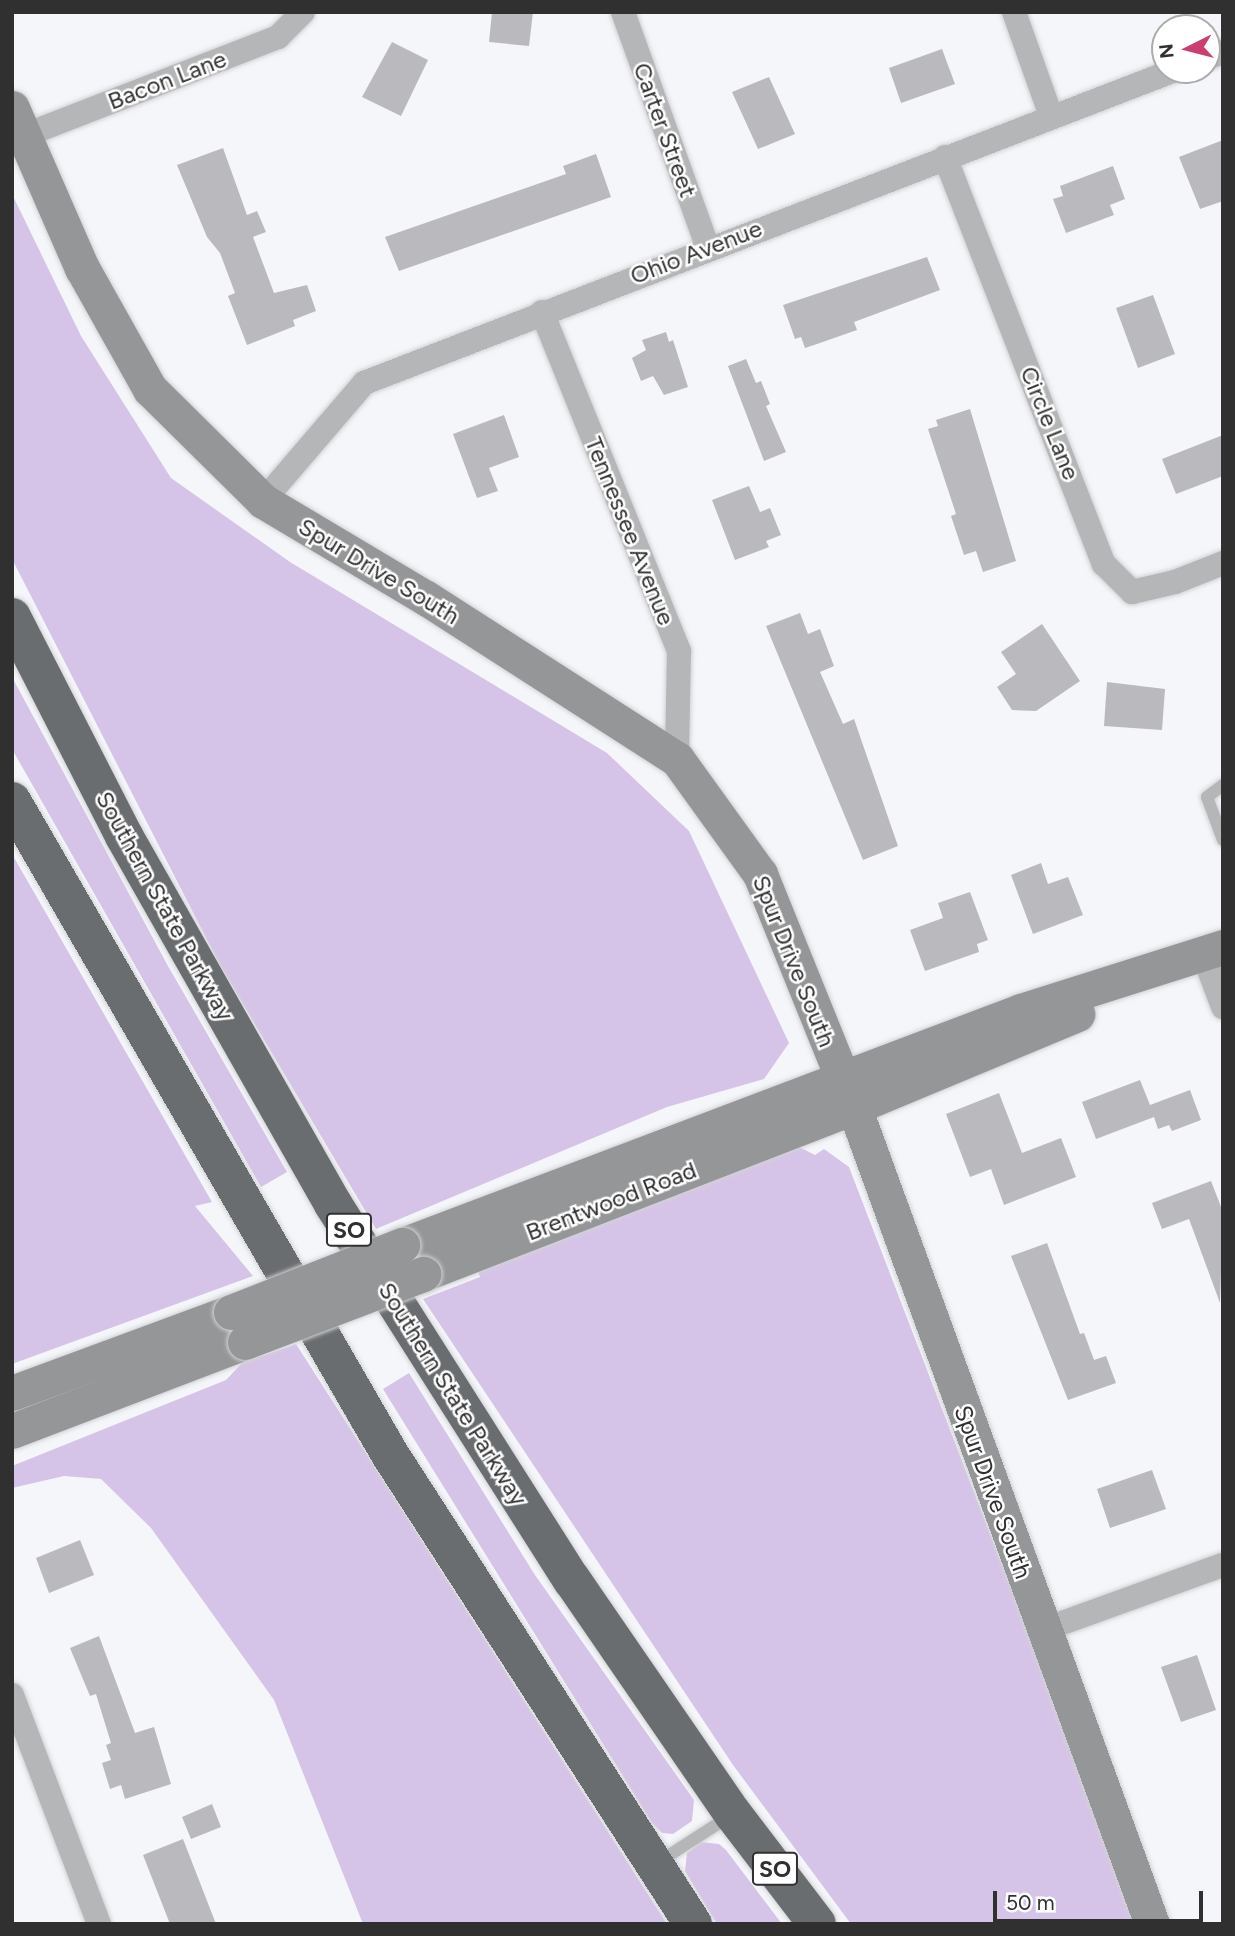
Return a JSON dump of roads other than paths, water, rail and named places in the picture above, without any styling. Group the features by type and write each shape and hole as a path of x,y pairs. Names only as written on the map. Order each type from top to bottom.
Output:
{"highway":[{"name":"Southern State Parkway","path":"12,617 124,836 333,1205 572,1580 733,1814 817,1924"},
{"path":"12,801 391,1456 692,1924"}],"street":[{"name":"Bacon Lane","path":"18,122 278,37 303,12"},
{"name":"Carter Street","path":"623,12 708,247"},
{"path":"1014,12 1051,116"},
{"name":"Ohio Avenue","path":"263,501 364,383 708,247 1151,79"},
{"name":"Spur Drive South","path":"18,122 82,268 150,389 263,501 426,598 677,759 760,874 848,1093 1153,1924"},
{"name":"Circle Lane","path":"945,157 1104,564 1132,592 1175,582 1223,563"},
{"name":"Tennessee Avenue","path":"542,312 679,651 677,759"},
{"path":"1213,951 1223,1007"},
{"name":"Brentwood Road","path":"12,1431 238,1327 402,1245 1069,1018 1213,951"},
{"name":"Brentwood Road","path":"12,1393 423,1274 848,1093"},
{"path":"1043,1630 1223,1565"},
{"path":"12,1695 99,1924"}],"lane":[{"path":"1223,785 1207,797 1223,840"},
{"path":"653,1865 733,1814"}]}
